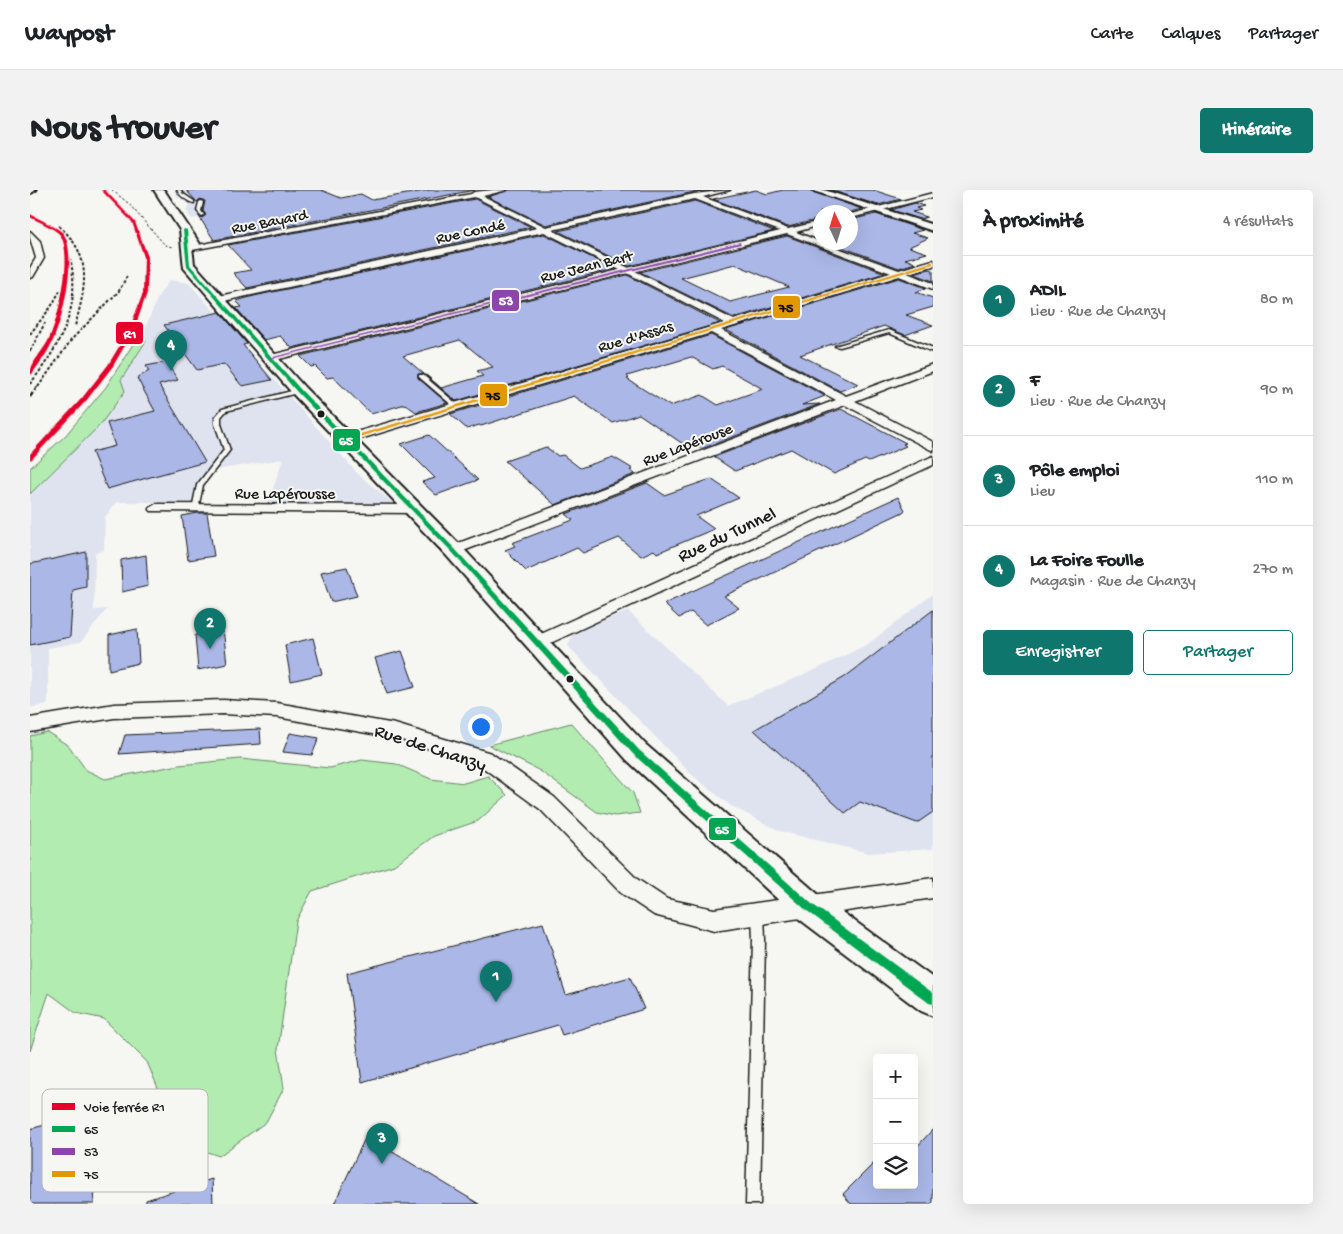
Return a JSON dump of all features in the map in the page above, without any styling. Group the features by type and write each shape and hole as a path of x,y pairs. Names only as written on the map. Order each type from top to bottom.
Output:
{"main road":[{"path":"159,190 185,230 219,299"},
{"path":"197,256 188,265 299,391 453,550 636,752 809,907 933,998"}],"street":[{"path":"466,190 733,323"},
{"name":"Rue Bayard","path":"197,256 504,190"},
{"path":"677,190 933,286"},
{"name":"Rue Condé","path":"219,299 727,190"},
{"path":"815,190 933,228"},
{"path":"907,192 923,197"},
{"path":"858,214 933,195"},
{"name":"Rue Jean Bart","path":"271,358 813,225"},
{"path":"30,233 36,241 40,258 30,275"},
{"name":"Rue d'Assas","path":"347,439 933,263"},
{"path":"712,329 933,447"},
{"name":"Rue Lapérouse","path":"453,550 933,367"},
{"name":"Rue du Tunnel","path":"536,643 933,460"},
{"name":"Rue Lapérousse","path":"156,508 414,510"},
{"name":"Rue de Chanzy","path":"30,725 114,711 223,707 277,710 395,731 484,758 547,803 629,886 662,908 714,920 933,888"}],"lane":[{"path":"179,190 181,194 193,202"},
{"path":"201,202 199,211 202,215"},
{"path":"838,346 889,331 933,350"},
{"path":"421,376 428,380 456,406"},
{"path":"195,509 200,485 227,450 218,424 218,417 224,410 299,391"},
{"path":"754,1204 759,959 758,914"}],"path":[{"path":"112,190 128,203 165,245 197,256"}],"shaded area":[{"path":"174,190 250,190 223,214 191,219 186,210 190,205 178,197"},
{"path":"170,280 189,283 358,474 393,503 268,503 283,459 215,470 196,502 117,502 105,517 104,550 95,553 94,610 107,609 81,642 48,648 48,704 30,708 30,494 100,425 125,392 121,380 146,342 141,338 159,295"},
{"path":"933,594 933,849 868,853 780,831 731,806 692,775 568,646 573,632 628,611 728,706 813,671 868,644"}],"green space":[{"path":"141,338 146,341 121,380 125,391 100,425 30,494 30,468 65,436 106,387 135,341"},
{"path":"571,723 633,793 640,813 615,816 597,812 540,771 489,745"},
{"path":"47,732 69,746 86,770 105,779 179,765 240,759 330,768 362,760 396,764 431,779 464,783 488,776 507,795 478,821 434,836 394,865 312,891 296,921 278,1049 284,1088 266,1122 219,1156 208,1152 208,1089 158,1089 147,1062 104,1019 76,1013 49,993 30,1051 30,736"}],"building":[{"path":"186,190 321,190 341,198 361,194 372,200 430,190 475,190 214,240 198,215 202,218 206,215 203,211 205,201 200,199 197,202"},
{"path":"509,190 712,190 694,192 546,225 488,197"},
{"path":"756,190 767,194 783,190 809,190 851,205 813,205 813,221 788,227 713,199"},
{"path":"830,190 873,190 901,199 878,205"},
{"path":"475,199 531,227 247,288 233,273 251,270 228,245"},
{"path":"695,201 774,231 629,266 558,231"},
{"path":"915,203 924,206 916,208 921,210 912,212 927,217 920,219 891,210"},
{"path":"876,214 923,230 912,233 928,238 909,247 927,253 905,259 915,263 899,268 850,250 858,250 858,218"},
{"path":"544,234 615,269 292,348 280,336 264,340 236,308 242,307 236,301 254,296"},
{"path":"787,236 813,246 813,250 824,250 885,273 734,318 640,272","holes":["735,264 789,287 730,302 681,278"]},
{"path":"933,270 933,281 913,273"},
{"path":"627,275 720,323 456,401 441,388 483,376 477,371 493,367 460,340 403,356 424,374 418,374 418,378 447,403 416,412 405,404 371,414 333,377 327,378 315,366 311,367 300,356"},
{"path":"899,278 926,288 916,292 933,298 933,307 906,315 933,325 905,335 884,326 800,355 858,384 840,391 726,330"},
{"path":"220,312 247,344 243,345 272,380 242,386 224,364 197,370 164,325"},
{"path":"711,335 825,396 802,405 820,404 701,449 693,444 686,446 639,414 613,423 574,396 467,429 450,414","holes":["691,357 713,369 722,366 763,389 718,405 702,395 670,406 627,379 629,378 627,376"]},
{"path":"166,362 178,380 159,385 205,462 107,489 92,452 115,446 107,423 155,411 137,378 149,371 146,366"},
{"path":"841,409 906,443 903,444 906,446 869,462 865,460 834,474 791,449 735,471 714,457"},
{"path":"429,435 478,480 436,495 422,482 435,478 401,444"},
{"path":"546,447 558,456 563,455 580,468 613,457 633,469 630,470 635,474 555,505 505,461"},
{"path":"711,479 739,498 696,516 714,529 657,553 654,550 641,556 619,538 583,553 577,548 526,571 505,550 515,546 512,543 573,520 566,514 647,483 664,495"},
{"path":"898,497 905,510 903,512 724,596 739,608 706,625 691,612 679,618 664,604"},
{"path":"207,513 214,556 188,560 182,516"},
{"path":"86,552 86,587 73,590 70,637 30,645 30,564"},
{"path":"146,555 148,586 122,592 121,560"},
{"path":"347,567 357,596 331,602 321,572"},
{"path":"933,610 933,812 917,823 860,802 845,813 754,730 845,677"},
{"path":"223,628 227,664 198,670 195,635"},
{"path":"137,629 139,663 109,670 109,635"},
{"path":"313,638 322,674 291,681 285,645"},
{"path":"402,651 415,687 387,694 375,658"},
{"path":"260,729 261,744 119,754 125,735"},
{"path":"290,733 319,738 312,755 283,752"},
{"path":"543,923 566,995 630,977 644,1009 562,1035 558,1025 362,1082 347,973"},
{"path":"42,1126 42,1192 95,1192 94,1204 30,1204 30,1129"},
{"path":"933,1129 933,1204 851,1204 843,1194 873,1164 873,1189 918,1189 918,1146"},
{"path":"366,1136 479,1204 334,1204"},
{"path":"212,1179 213,1204 146,1204 146,1200 171,1192 208,1192 208,1180"}],"railway":[{"path":"30,215 60,232 65,240 67,252 63,300 55,328 48,346 30,373"},
{"path":"59,226 70,237 77,249 82,260 84,272 82,298 75,326"},
{"path":"30,384 51,354 66,324 73,291 73,273 69,254"},
{"path":"38,387 72,339 119,291 127,276"},
{"path":"30,334 51,307 61,289"},
{"path":"30,351 45,323"},
{"path":"30,397 38,385"}],"rail line":[{"name":"R1","path":"30,458 57,431 111,366 132,330 145,293 146,257 134,222 103,190"},
{"name":"R1","path":"30,215 61,233 67,254 66,282 61,310 52,338 30,373"}],"transit line":[{"name":"65","path":"185,230 188,265 299,391 453,550 636,752 809,907 933,999"},
{"name":"53","path":"271,358 740,243"},
{"name":"75","path":"347,439 933,263"}],"place":[{"name":"La Foire Foulle","path":"171,371"},
{"name":"F","path":"210,649"},
{"name":"ADIL","path":"496,1002"},
{"name":"Pôle emploi","path":"382,1164"}]}
